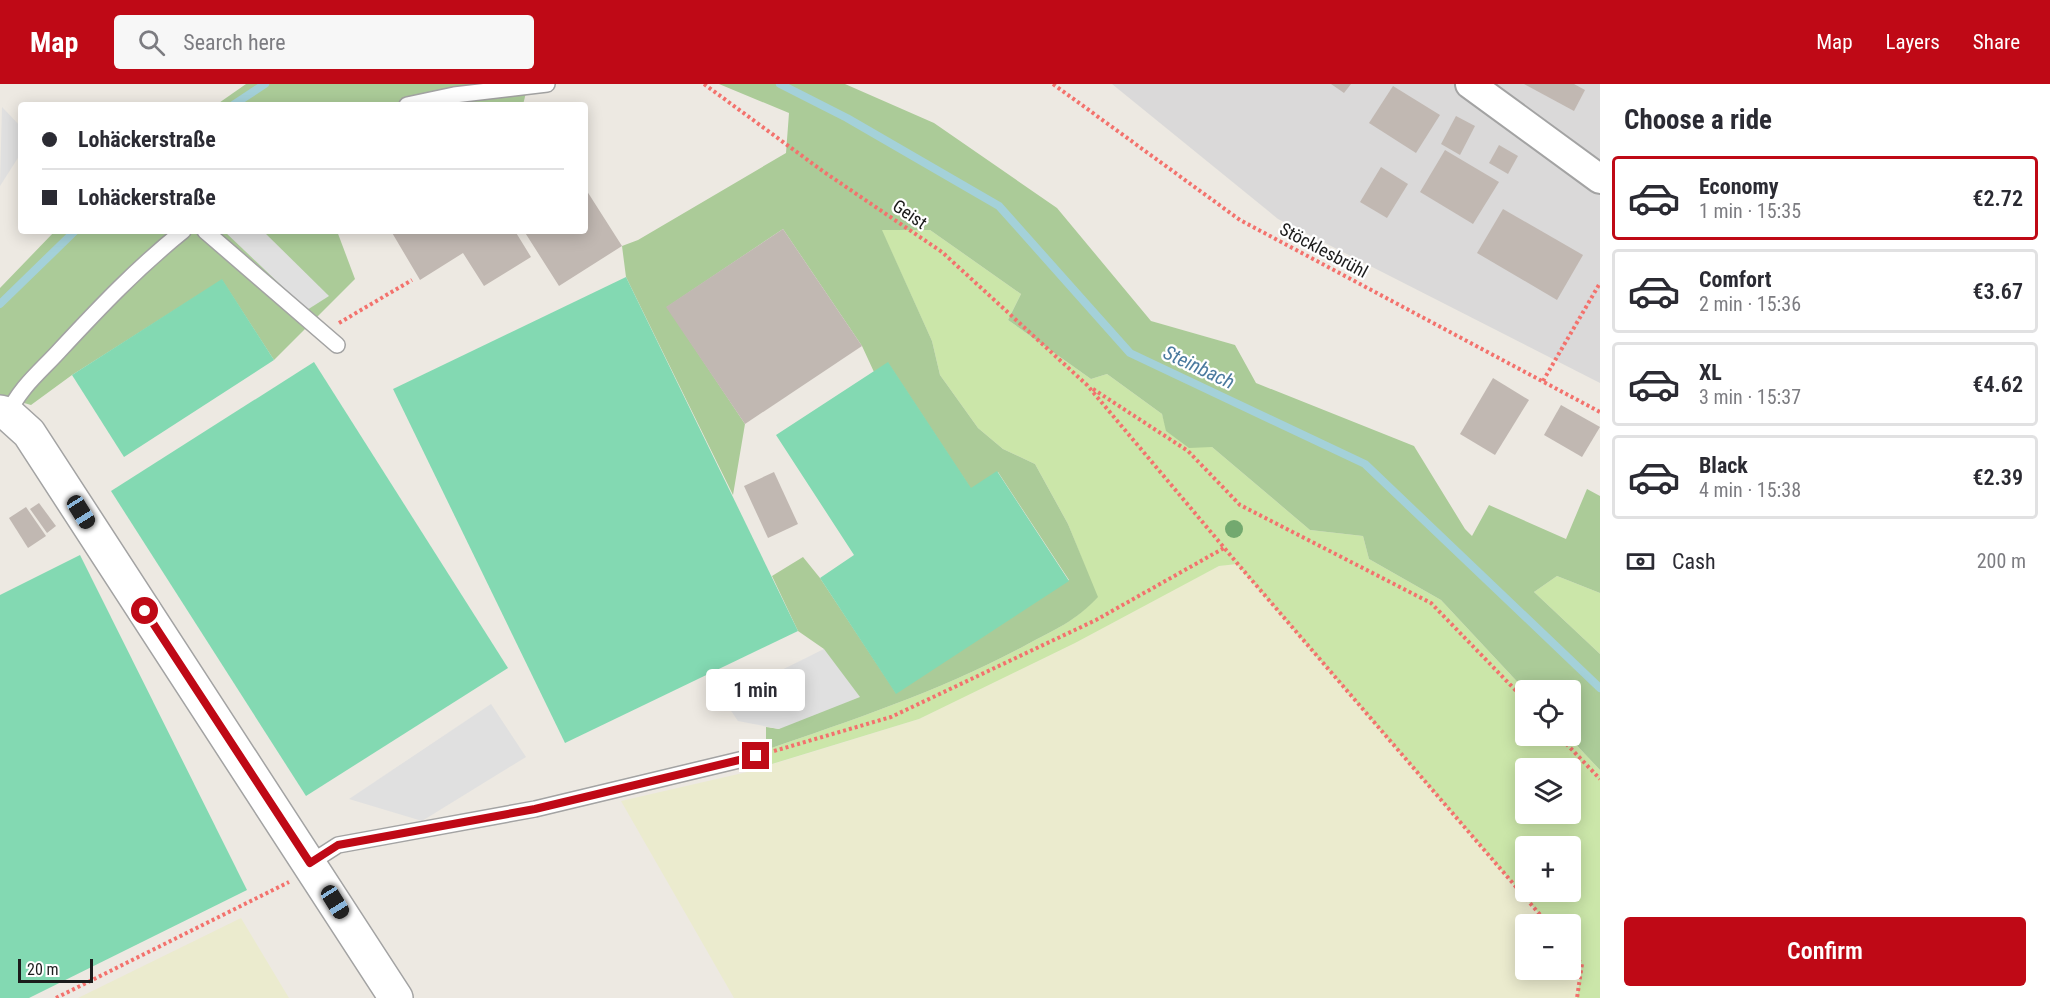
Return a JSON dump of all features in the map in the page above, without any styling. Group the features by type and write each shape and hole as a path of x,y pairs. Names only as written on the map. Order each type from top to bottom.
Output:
{"street":[{"path":"1470,84 1600,179"},
{"path":"4,413 29,433 36,443 396,998"}],"lane":[{"path":"421,102 454,95 547,84"},
{"path":"4,413 16,395 97,308 179,234"},
{"path":"208,234 337,345"},
{"path":"310,863 338,845 535,809 756,756"}],"path":[{"name":"Geist","path":"704,84 824,172 942,252 1087,385"},
{"name":"Stöcklesbrühl","path":"1053,84 1240,220 1600,412"},
{"path":"323,333 412,280"},
{"path":"1543,381 1600,283"},
{"path":"1087,385 1224,548 1539,914"},
{"path":"1087,385 1188,451 1240,505 1431,603 1515,690"},
{"path":"756,756 891,717 1096,620 1224,548"},
{"path":"1568,746 1600,779"},
{"path":"56,998 300,876 310,863"},
{"path":"1577,998 1580,980"}],"shaded area":[{"path":"1112,84 1600,84 1600,383 1278,219"},
{"path":"2,107 18,124 18,158 0,186"},
{"path":"227,234 266,234 329,296 307,310"},
{"path":"824,649 860,697 779,729 738,721 723,699"},
{"path":"491,704 526,757 422,821 349,799"}],"green space":[{"path":"246,84 528,84 524,102 220,102"},
{"path":"719,84 845,84 934,123 1057,208 1151,321 1235,345 1256,383 1414,446 1465,529 1472,536 1489,505 1566,539 1587,489 1600,496 1600,593 1557,576 1534,592 1600,654 1600,770 1577,746 1581,746 1581,680 1516,680 1441,600 1369,559 1363,536 1310,530 1212,447 1189,448 1166,431 1162,414 1107,374 1091,379 1008,320 1021,294 930,230 882,230 932,341 940,375 978,428 1003,449 1035,464 1068,524 1098,597 1081,613 1046,635 963,676 898,703 766,750 766,727 779,729 824,649 798,631 772,576 803,557 820,578 896,693 1069,580 998,472 971,489 888,363 874,372 862,346 783,229 667,307 745,424 733,495 626,277 622,246 638,240 786,153 789,113"},
{"path":"881,229 930,230 1021,294 1008,320 1091,379 1107,374 1162,414 1167,431 1212,447 1310,530 1363,536 1369,559 1441,600 1516,680 1515,746 1577,746 1600,770 1600,998 1577,998 1582,964 1581,914 1539,914 1529,902 1581,902 1581,836 1515,836 1515,886 1237,564 1219,566 1075,643 919,719 772,764 766,750 898,703 963,676 1046,635 1081,613 1097,597 1068,524 1035,464 1003,449 978,428 940,375 932,341"},
{"path":"52,234 338,234 355,279 274,360 222,280 72,375 31,405 0,396 0,288"},
{"path":"626,277 798,631 565,743 393,389"},
{"path":"222,279 274,360 124,457 72,375"},
{"path":"314,362 508,668 306,796 111,491"},
{"path":"888,362 971,488 997,471 1069,581 896,694 820,578 854,555 776,435"},
{"path":"80,555 247,890 29,998 0,998 0,595"},
{"path":"1237,563 1515,886 1515,902 1529,902 1539,914 1515,914 1515,980 1580,980 1577,998 734,998 621,801 747,772 919,719 1219,566"},
{"path":"1557,576 1600,593 1600,654 1534,592"},
{"path":"241,918 289,998 78,998"}],"building":[{"path":"1331,84 1351,84 1344,93"},
{"path":"1524,84 1574,84 1585,90 1574,111"},
{"path":"1393,86 1440,115 1416,153 1369,123"},
{"path":"1456,116 1475,126 1460,155 1441,144"},
{"path":"1499,145 1518,156 1508,174 1489,163"},
{"path":"1445,150 1499,182 1473,224 1420,192"},
{"path":"1381,167 1408,184 1387,218 1360,202"},
{"path":"588,193 622,246 559,286 526,234 588,234"},
{"path":"1503,209 1583,255 1557,300 1477,253"},
{"path":"783,229 862,346 745,424 666,307"},
{"path":"393,234 517,234 531,257 484,286 463,253 420,280"},
{"path":"1493,378 1529,400 1495,455 1460,434"},
{"path":"1561,405 1600,427 1582,457 1544,435"},
{"path":"774,472 798,524 768,538 744,486"},
{"path":"39,503 56,526 47,533 30,509"},
{"path":"26,507 46,536 28,548 9,518"}],"waterway":[{"name":"Steinbach","path":"238,102 265,84"},
{"name":"Steinbach","path":"780,84 847,118 999,206 1130,353 1365,464 1600,688"},
{"name":"Steinbach","path":"0,304 72,234"}],"route":[{"path":"145,611 310,863 338,845 535,809 756,756"}]}
